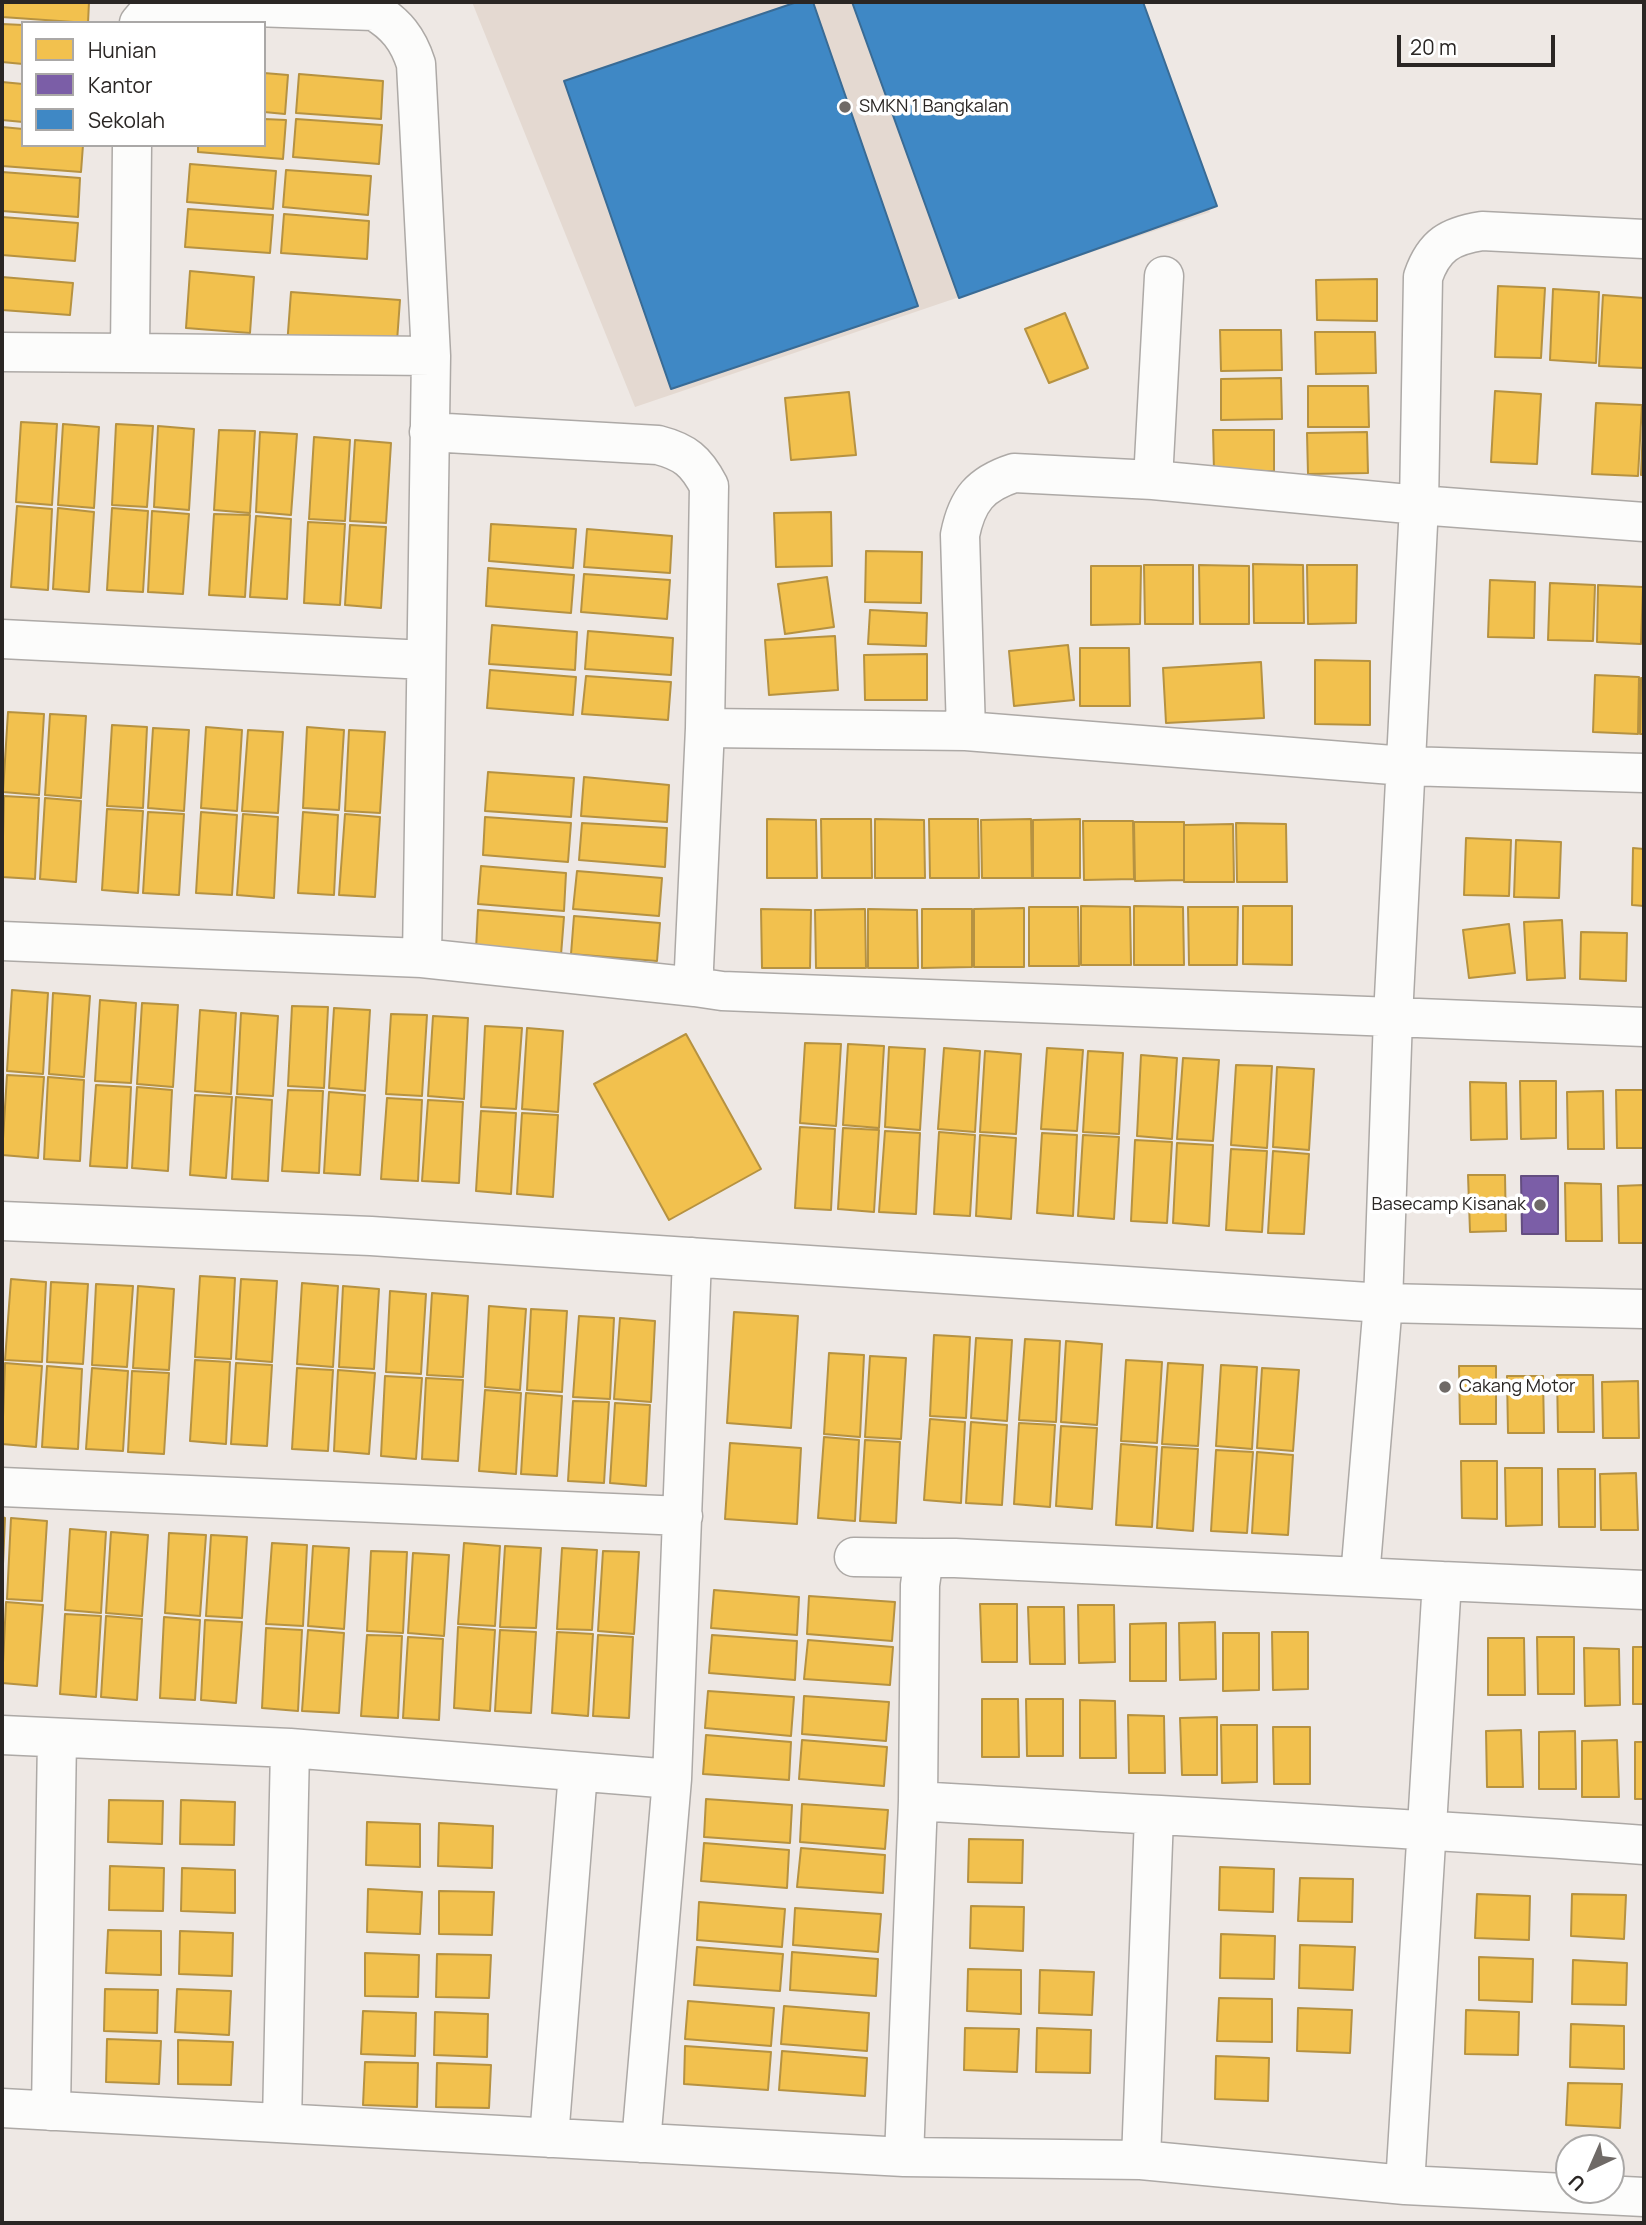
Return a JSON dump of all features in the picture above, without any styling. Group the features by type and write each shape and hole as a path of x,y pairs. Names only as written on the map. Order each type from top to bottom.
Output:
{"street":[{"path":"141,21 151,9 163,4 374,11 389,20 401,33 411,48 416,64 431,356 422,958"},
{"path":"130,354 132,147"},
{"path":"1360,1577 1383,1303 1393,1017 1419,505 1423,276 1429,259 1443,244 1460,234 1482,231 1644,239"},
{"path":"1153,480 1164,276"},
{"path":"2,352 431,356"},
{"path":"429,432 657,445 678,450 694,462 709,486 705,728 695,987"},
{"path":"966,731 960,535 964,513 978,493 993,480 1014,473 1153,480 1419,505 1644,522"},
{"path":"2,639 426,660"},
{"path":"705,728 966,731 1405,766 1644,773"},
{"path":"2,941 422,958 722,991 1644,1027"},
{"path":"2,1221 371,1236 1383,1303 1644,1309"},
{"path":"641,2143 672,1779 692,1257"},
{"path":"2,1488 682,1516"},
{"path":"854,1557 969,1559 1644,1590"},
{"path":"904,2157 918,1801 920,1585 924,1559"},
{"path":"1405,2185 1442,1581"},
{"path":"2,1735 289,1748 672,1779"},
{"path":"51,2111 57,1738"},
{"path":"282,2123 289,1748"},
{"path":"549,2137 578,1772"},
{"path":"918,1801 1426,1829 1644,1845"},
{"path":"1141,2160 1154,1815"},
{"path":"2,2108 904,2157 1141,2160 1405,2185 1644,2197"}],"shaded area":[{"name":"SMKN 1 Bangkalan","path":"472,2 1142,2 1210,212 635,407"}],"building: Hunian":[{"path":"3,2 89,2 88,21 2,17"},
{"path":"2,24 21,25 21,64 2,62"},
{"path":"266,73 288,75 285,114 266,112"},
{"path":"299,74 383,81 381,119 296,113"},
{"path":"2,82 21,84 21,122 2,120"},
{"path":"266,119 286,120 283,159 198,152 198,147 266,147"},
{"path":"296,119 382,125 379,164 293,157"},
{"path":"2,127 21,129 21,147 83,147 81,172 2,166"},
{"path":"190,164 276,171 273,209 187,202"},
{"path":"286,170 371,176 368,215 283,207"},
{"path":"2,172 80,178 78,217 2,211"},
{"path":"188,209 273,215 270,253 185,247"},
{"path":"284,214 369,221 367,259 281,253"},
{"path":"2,217 78,223 75,261 2,255"},
{"path":"190,271 254,277 250,333 186,328"},
{"path":"2,277 73,283 70,315 2,310"},
{"path":"1377,279 1377,321 1317,320 1316,280"},
{"path":"1498,286 1545,288 1541,358 1495,357"},
{"path":"1553,289 1599,292 1596,363 1550,360"},
{"path":"291,292 400,300 396,355 287,346"},
{"path":"1603,295 1644,298 1644,368 1599,366"},
{"path":"1065,313 1088,368 1049,383 1025,329"},
{"path":"1220,330 1281,330 1282,370 1221,371"},
{"path":"1315,332 1375,332 1376,373 1316,374"},
{"path":"1281,378 1282,419 1221,420 1221,379"},
{"path":"1308,386 1368,386 1369,427 1308,427"},
{"path":"1495,391 1541,394 1537,464 1491,462"},
{"path":"849,392 856,455 791,460 785,398"},
{"path":"1596,403 1642,405 1638,476 1592,474"},
{"path":"1644,403 1644,475 1641,475"},
{"path":"21,422 57,424 52,505 16,502"},
{"path":"63,424 99,427 94,508 58,505"},
{"path":"116,424 153,426 147,507 112,505"},
{"path":"158,426 194,429 189,510 154,507"},
{"path":"219,430 255,431 250,513 214,510"},
{"path":"1213,430 1274,430 1274,471 1214,472"},
{"path":"260,432 297,434 291,515 256,512"},
{"path":"1367,432 1368,473 1308,474 1307,433"},
{"path":"314,437 350,440 345,521 309,519"},
{"path":"355,440 391,443 386,523 350,521"},
{"path":"17,506 52,509 48,590 11,587"},
{"path":"58,508 94,512 89,592 53,589"},
{"path":"112,508 148,511 143,592 107,590"},
{"path":"152,511 189,514 183,594 148,592"},
{"path":"831,512 832,566 776,567 774,513"},
{"path":"214,514 250,515 245,597 209,595"},
{"path":"256,516 291,519 287,599 250,597"},
{"path":"308,522 345,524 340,605 304,603"},
{"path":"491,524 576,529 573,568 489,561"},
{"path":"350,525 386,527 381,608 345,605"},
{"path":"587,529 672,536 670,573 584,567"},
{"path":"866,551 922,552 921,603 865,602"},
{"path":"1253,564 1303,565 1304,623 1254,623"},
{"path":"1144,565 1193,565 1193,624 1145,624"},
{"path":"1199,565 1249,566 1249,624 1200,624"},
{"path":"1307,565 1357,565 1356,623 1308,624"},
{"path":"1091,566 1141,566 1140,624 1091,625"},
{"path":"488,568 574,575 571,613 486,606"},
{"path":"584,574 670,580 667,619 581,612"},
{"path":"827,577 834,627 785,634 778,584"},
{"path":"1490,580 1535,582 1534,638 1488,637"},
{"path":"1550,583 1595,585 1593,641 1548,640"},
{"path":"1598,585 1643,587 1641,644 1597,642"},
{"path":"870,610 927,613 926,646 868,644"},
{"path":"492,625 577,632 575,670 489,664"},
{"path":"588,631 673,638 671,675 585,669"},
{"path":"835,636 838,690 769,695 765,640"},
{"path":"1068,645 1074,700 1014,706 1009,651"},
{"path":"1080,648 1129,648 1130,706 1080,706"},
{"path":"927,654 927,700 865,700 864,655"},
{"path":"1315,660 1370,661 1370,725 1315,724"},
{"path":"1261,662 1264,718 1166,723 1163,668"},
{"path":"490,670 576,677 573,715 487,708"},
{"path":"1595,675 1639,677 1638,734 1593,732"},
{"path":"586,676 671,682 668,720 582,714"},
{"path":"1641,678 1644,678 1644,734 1640,734"},
{"path":"8,712 44,714 39,795 3,792"},
{"path":"50,714 86,716 81,798 45,795"},
{"path":"112,725 147,727 143,808 107,806"},
{"path":"206,727 242,730 237,811 201,808"},
{"path":"307,727 344,730 339,810 303,808"},
{"path":"153,728 189,730 184,811 148,808"},
{"path":"248,730 283,732 278,813 242,811"},
{"path":"349,730 385,732 380,813 345,811"},
{"path":"488,772 574,778 571,817 485,811"},
{"path":"584,777 669,785 667,822 581,816"},
{"path":"4,796 39,798 35,879 2,877"},
{"path":"45,798 81,801 76,882 40,879"},
{"path":"107,809 143,811 138,893 102,890"},
{"path":"148,812 184,814 179,895 143,893"},
{"path":"201,812 237,815 232,895 196,893"},
{"path":"303,812 338,815 334,895 298,893"},
{"path":"243,814 278,817 274,898 237,895"},
{"path":"345,814 380,817 375,897 339,895"},
{"path":"485,817 571,823 568,862 483,855"},
{"path":"767,819 816,820 817,878 767,878"},
{"path":"821,819 871,819 872,878 822,878"},
{"path":"875,819 924,820 925,878 875,878"},
{"path":"929,819 978,819 979,878 930,878"},
{"path":"1031,819 1032,878 982,878 981,820"},
{"path":"1080,819 1080,878 1033,878 1033,820"},
{"path":"1083,821 1133,821 1134,879 1084,880"},
{"path":"1134,822 1184,822 1184,880 1135,881"},
{"path":"582,823 667,828 665,867 579,860"},
{"path":"1236,823 1286,824 1287,882 1237,882"},
{"path":"1233,824 1234,882 1184,882 1184,825"},
{"path":"1466,838 1511,840 1509,896 1464,895"},
{"path":"1516,840 1561,842 1559,898 1514,897"},
{"path":"1633,848 1644,849 1644,906 1632,905"},
{"path":"481,866 566,873 564,911 478,904"},
{"path":"577,871 662,878 659,916 573,909"},
{"path":"1081,906 1130,907 1131,965 1081,965"},
{"path":"1134,906 1183,907 1184,965 1134,965"},
{"path":"1243,906 1292,906 1292,965 1243,964"},
{"path":"1029,907 1078,907 1079,966 1029,966"},
{"path":"1188,907 1238,907 1237,965 1189,965"},
{"path":"1024,908 1024,967 974,967 974,909"},
{"path":"761,909 811,910 810,968 762,968"},
{"path":"865,909 866,968 816,968 815,910"},
{"path":"868,909 917,910 918,968 868,968"},
{"path":"922,909 972,909 972,967 922,968"},
{"path":"478,910 564,917 561,955 476,949"},
{"path":"574,916 660,923 657,961 571,954"},
{"path":"1562,920 1565,978 1527,980 1524,922"},
{"path":"1509,924 1515,973 1469,978 1463,930"},
{"path":"1581,932 1627,933 1626,981 1580,979"},
{"path":"12,990 48,993 43,1074 7,1071"},
{"path":"53,993 90,996 84,1077 49,1074"},
{"path":"100,1000 136,1003 131,1083 95,1081"},
{"path":"142,1003 178,1005 173,1087 137,1084"},
{"path":"292,1006 328,1007 324,1088 288,1086"},
{"path":"334,1008 370,1010 365,1091 329,1088"},
{"path":"200,1010 236,1013 231,1094 195,1091"},
{"path":"241,1013 278,1016 273,1096 237,1094"},
{"path":"391,1014 427,1015 422,1096 386,1094"},
{"path":"433,1016 468,1018 464,1099 428,1096"},
{"path":"485,1026 522,1028 516,1109 481,1107"},
{"path":"527,1028 563,1031 558,1112 522,1109"},
{"path":"686,1034 761,1169 669,1220 594,1084"},
{"path":"805,1043 841,1044 836,1126 800,1123"},
{"path":"848,1044 884,1046 879,1128 843,1125"},
{"path":"889,1047 925,1049 920,1130 885,1127"},
{"path":"944,1048 980,1051 975,1132 938,1129"},
{"path":"1047,1048 1083,1050 1077,1131 1041,1129"},
{"path":"985,1051 1021,1054 1016,1134 980,1132"},
{"path":"1088,1051 1123,1053 1119,1134 1083,1132"},
{"path":"1141,1055 1177,1058 1172,1139 1137,1136"},
{"path":"1183,1058 1219,1060 1213,1141 1177,1139"},
{"path":"1236,1065 1272,1066 1267,1148 1231,1145"},
{"path":"1277,1067 1314,1069 1309,1150 1273,1147"},
{"path":"7,1075 44,1077 38,1158 2,1155"},
{"path":"48,1077 84,1080 80,1161 44,1159"},
{"path":"1520,1081 1556,1081 1556,1138 1521,1139"},
{"path":"1470,1082 1506,1083 1507,1139 1471,1140"},
{"path":"96,1085 131,1087 127,1168 90,1166"},
{"path":"137,1087 172,1090 168,1171 132,1168"},
{"path":"288,1090 323,1091 319,1173 282,1171"},
{"path":"1616,1090 1644,1090 1644,1148 1617,1148"},
{"path":"1603,1091 1604,1149 1568,1149 1567,1092"},
{"path":"329,1092 365,1095 360,1175 324,1173"},
{"path":"195,1095 232,1097 226,1178 190,1175"},
{"path":"236,1097 272,1100 268,1181 232,1179"},
{"path":"387,1098 422,1100 418,1181 381,1179"},
{"path":"428,1100 463,1102 459,1183 422,1181"},
{"path":"481,1111 516,1113 511,1194 476,1191"},
{"path":"522,1113 558,1115 553,1197 517,1194"},
{"path":"800,1127 835,1129 831,1210 795,1208"},
{"path":"843,1128 879,1130 874,1212 838,1209"},
{"path":"885,1131 920,1133 916,1214 879,1212"},
{"path":"939,1132 975,1135 970,1216 934,1214"},
{"path":"1042,1133 1077,1135 1073,1216 1037,1213"},
{"path":"980,1135 1016,1138 1011,1219 976,1216"},
{"path":"1083,1135 1119,1137 1114,1219 1078,1216"},
{"path":"1135,1140 1172,1142 1167,1223 1131,1221"},
{"path":"1177,1143 1213,1145 1209,1226 1173,1223"},
{"path":"1231,1149 1267,1151 1262,1232 1226,1230"},
{"path":"1273,1151 1309,1154 1304,1234 1268,1233"},
{"path":"1468,1175 1505,1175 1506,1231 1470,1232"},
{"path":"1565,1183 1601,1184 1602,1241 1566,1241"},
{"path":"1644,1185 1644,1243 1619,1243 1618,1186"},
{"path":"200,1276 235,1278 231,1359 195,1357"},
{"path":"11,1279 46,1282 42,1362 5,1360"},
{"path":"241,1279 277,1281 272,1362 236,1359"},
{"path":"51,1282 88,1284 83,1364 47,1362"},
{"path":"302,1283 338,1286 333,1367 297,1364"},
{"path":"96,1284 133,1286 127,1367 92,1365"},
{"path":"138,1286 174,1289 169,1370 133,1368"},
{"path":"343,1286 379,1289 374,1369 339,1367"},
{"path":"390,1291 426,1294 421,1374 386,1372"},
{"path":"432,1293 468,1296 463,1377 427,1375"},
{"path":"489,1306 526,1309 520,1390 485,1387"},
{"path":"531,1309 567,1311 562,1392 527,1390"},
{"path":"734,1312 798,1316 791,1428 727,1423"},
{"path":"579,1316 614,1318 610,1399 573,1397"},
{"path":"620,1318 655,1321 651,1402 614,1399"},
{"path":"934,1335 970,1337 966,1418 930,1416"},
{"path":"976,1338 1012,1340 1007,1421 971,1418"},
{"path":"1025,1339 1060,1341 1056,1422 1019,1420"},
{"path":"1066,1341 1102,1344 1097,1425 1061,1422"},
{"path":"829,1353 864,1355 860,1437 824,1434"},
{"path":"870,1356 906,1358 901,1439 865,1437"},
{"path":"195,1360 230,1362 226,1444 190,1441"},
{"path":"1126,1360 1162,1362 1157,1443 1121,1441"},
{"path":"5,1363 42,1366 36,1447 2,1444"},
{"path":"236,1363 272,1365 267,1446 231,1444"},
{"path":"1168,1363 1203,1365 1198,1446 1162,1444"},
{"path":"1221,1365 1257,1367 1252,1449 1216,1446"},
{"path":"47,1366 82,1369 78,1449 42,1447"},
{"path":"1459,1366 1496,1366 1496,1424 1460,1424"},
{"path":"92,1368 128,1371 123,1451 86,1449"},
{"path":"297,1368 333,1370 328,1451 292,1449"},
{"path":"1262,1368 1299,1370 1293,1451 1257,1448"},
{"path":"338,1370 375,1373 369,1454 334,1451"},
{"path":"132,1371 169,1373 164,1454 128,1452"},
{"path":"1557,1375 1593,1375 1594,1432 1558,1432"},
{"path":"385,1376 422,1378 416,1459 381,1456"},
{"path":"1507,1376 1543,1376 1544,1433 1508,1433"},
{"path":"426,1378 463,1380 458,1461 422,1459"},
{"path":"1638,1381 1639,1438 1603,1438 1602,1382"},
{"path":"485,1390 521,1393 516,1474 479,1471"},
{"path":"526,1393 562,1396 557,1476 521,1474"},
{"path":"573,1401 609,1402 604,1483 568,1481"},
{"path":"615,1403 650,1405 646,1486 610,1483"},
{"path":"930,1419 965,1422 961,1503 924,1500"},
{"path":"971,1422 1007,1425 1002,1505 966,1503"},
{"path":"1019,1423 1055,1425 1050,1507 1014,1504"},
{"path":"1061,1426 1097,1428 1092,1509 1056,1506"},
{"path":"824,1437 859,1440 855,1521 818,1518"},
{"path":"865,1440 900,1442 896,1523 860,1521"},
{"path":"730,1443 801,1448 797,1524 725,1519"},
{"path":"1121,1444 1157,1447 1152,1527 1116,1525"},
{"path":"1162,1447 1198,1449 1193,1531 1157,1528"},
{"path":"1216,1450 1253,1452 1247,1533 1211,1531"},
{"path":"1257,1452 1293,1455 1288,1535 1252,1533"},
{"path":"1461,1461 1497,1461 1497,1519 1462,1518"},
{"path":"1505,1468 1542,1468 1542,1525 1506,1526"},
{"path":"1558,1469 1595,1469 1595,1527 1559,1527"},
{"path":"1636,1473 1638,1530 1601,1530 1600,1474"},
{"path":"2,1517 5,1518 2,1587"},
{"path":"11,1518 47,1521 42,1601 7,1599"},
{"path":"70,1529 106,1532 101,1613 65,1610"},
{"path":"111,1532 148,1535 142,1616 106,1613"},
{"path":"169,1533 206,1535 200,1616 165,1613"},
{"path":"211,1535 247,1537 242,1618 206,1616"},
{"path":"272,1543 307,1545 303,1626 266,1624"},
{"path":"464,1543 500,1546 495,1626 458,1624"},
{"path":"313,1546 349,1548 344,1629 308,1626"},
{"path":"505,1546 541,1548 536,1628 500,1627"},
{"path":"562,1548 597,1550 592,1630 557,1629"},
{"path":"371,1551 407,1552 403,1633 367,1631"},
{"path":"603,1551 639,1552 634,1634 598,1631"},
{"path":"413,1553 449,1555 444,1636 408,1633"},
{"path":"714,1590 799,1597 797,1635 711,1628"},
{"path":"809,1596 895,1602 892,1641 807,1634"},
{"path":"6,1602 43,1605 37,1686 2,1683"},
{"path":"980,1604 1017,1604 1017,1662 982,1662"},
{"path":"1078,1605 1114,1605 1115,1662 1079,1663"},
{"path":"1028,1607 1064,1607 1065,1664 1030,1664"},
{"path":"65,1614 101,1616 96,1697 60,1694"},
{"path":"106,1616 142,1619 137,1700 101,1697"},
{"path":"164,1617 200,1620 195,1700 160,1698"},
{"path":"205,1620 242,1622 236,1703 201,1700"},
{"path":"1215,1622 1216,1679 1180,1680 1179,1623"},
{"path":"1166,1623 1166,1681 1130,1681 1130,1624"},
{"path":"458,1627 495,1630 490,1711 454,1708"},
{"path":"266,1628 302,1630 298,1711 262,1708"},
{"path":"308,1630 344,1633 339,1713 302,1711"},
{"path":"500,1630 536,1632 531,1713 495,1711"},
{"path":"557,1632 593,1634 588,1716 552,1713"},
{"path":"1272,1632 1308,1632 1308,1689 1273,1690"},
{"path":"1223,1633 1259,1633 1259,1690 1223,1691"},
{"path":"367,1635 402,1636 398,1718 361,1716"},
{"path":"598,1635 633,1637 629,1718 593,1716"},
{"path":"712,1635 797,1641 795,1680 709,1673"},
{"path":"408,1637 443,1639 439,1720 403,1718"},
{"path":"1537,1637 1574,1637 1574,1694 1538,1694"},
{"path":"1488,1638 1524,1638 1525,1695 1488,1695"},
{"path":"808,1640 893,1647 890,1685 804,1679"},
{"path":"1633,1647 1644,1647 1644,1704 1633,1704"},
{"path":"1584,1648 1619,1649 1620,1705 1585,1706"},
{"path":"708,1691 794,1697 791,1736 705,1728"},
{"path":"804,1696 889,1702 886,1741 802,1734"},
{"path":"982,1699 1018,1699 1019,1757 982,1757"},
{"path":"1026,1699 1063,1699 1063,1756 1027,1756"},
{"path":"1080,1700 1115,1701 1116,1758 1080,1758"},
{"path":"1128,1715 1164,1716 1165,1773 1129,1773"},
{"path":"1217,1717 1217,1775 1182,1775 1180,1718"},
{"path":"1221,1725 1257,1725 1257,1782 1222,1783"},
{"path":"1273,1727 1310,1727 1310,1784 1274,1784"},
{"path":"1521,1730 1523,1787 1487,1787 1486,1731"},
{"path":"1575,1731 1576,1789 1539,1789 1539,1732"},
{"path":"706,1735 791,1742 789,1780 703,1774"},
{"path":"802,1740 887,1747 884,1786 799,1779"},
{"path":"1617,1740 1619,1797 1582,1797 1582,1741"},
{"path":"1635,1742 1644,1742 1644,1799 1635,1799"},
{"path":"706,1799 792,1805 790,1843 704,1837"},
{"path":"109,1800 163,1801 162,1844 108,1842"},
{"path":"181,1800 235,1802 234,1845 180,1844"},
{"path":"802,1804 888,1810 885,1849 800,1842"},
{"path":"367,1822 420,1824 420,1867 366,1865"},
{"path":"439,1823 493,1826 492,1868 438,1866"},
{"path":"969,1839 1023,1840 1022,1883 968,1882"},
{"path":"704,1843 789,1850 787,1888 701,1881"},
{"path":"801,1848 885,1855 883,1893 797,1887"},
{"path":"110,1866 164,1868 163,1911 109,1910"},
{"path":"1220,1867 1274,1869 1273,1912 1219,1910"},
{"path":"182,1868 235,1870 235,1913 181,1911"},
{"path":"1300,1878 1353,1879 1352,1922 1298,1921"},
{"path":"368,1889 422,1892 420,1934 367,1932"},
{"path":"439,1891 494,1892 492,1935 439,1934"},
{"path":"1477,1894 1530,1896 1529,1940 1475,1938"},
{"path":"1572,1894 1626,1895 1624,1939 1571,1936"},
{"path":"699,1902 785,1909 782,1947 697,1940"},
{"path":"971,1906 1024,1907 1023,1951 970,1948"},
{"path":"795,1908 881,1914 878,1952 793,1945"},
{"path":"108,1930 161,1931 161,1975 106,1973"},
{"path":"180,1931 233,1933 232,1976 179,1974"},
{"path":"1221,1934 1275,1936 1274,1979 1220,1978"},
{"path":"1300,1945 1355,1947 1353,1990 1299,1988"},
{"path":"697,1947 783,1954 780,1991 694,1985"},
{"path":"792,1952 878,1959 876,1996 790,1990"},
{"path":"365,1953 419,1955 418,1997 365,1996"},
{"path":"437,1954 491,1955 489,1998 436,1997"},
{"path":"1479,1957 1533,1959 1532,2002 1479,2000"},
{"path":"1573,1960 1627,1963 1626,2005 1572,2004"},
{"path":"968,1969 1021,1970 1021,2014 967,2011"},
{"path":"1040,1970 1094,1972 1092,2015 1039,2013"},
{"path":"105,1989 158,1990 157,2033 104,2031"},
{"path":"177,1989 231,1991 229,2035 175,2032"},
{"path":"1219,1998 1272,1999 1272,2042 1217,2041"},
{"path":"688,2001 774,2008 771,2046 685,2039"},
{"path":"784,2006 869,2013 867,2051 781,2044"},
{"path":"1298,2008 1352,2010 1350,2053 1297,2051"},
{"path":"1466,2010 1519,2012 1518,2055 1465,2054"},
{"path":"363,2011 416,2013 415,2056 361,2054"},
{"path":"435,2012 488,2014 487,2057 434,2055"},
{"path":"1571,2024 1624,2026 1624,2069 1570,2067"},
{"path":"965,2028 1019,2029 1017,2072 964,2070"},
{"path":"1037,2028 1091,2030 1090,2073 1036,2072"},
{"path":"107,2039 161,2041 159,2084 106,2082"},
{"path":"178,2040 233,2042 231,2085 178,2084"},
{"path":"685,2046 771,2052 768,2090 684,2084"},
{"path":"782,2051 867,2058 865,2096 779,2090"},
{"path":"1216,2056 1269,2058 1268,2101 1215,2099"},
{"path":"365,2062 418,2063 417,2107 363,2105"},
{"path":"437,2063 491,2065 489,2108 436,2107"},
{"path":"1568,2083 1622,2084 1620,2128 1566,2125"}],"building: Kantor":[{"name":"Basecamp Kisanak","path":"1521,1176 1558,1176 1558,1234 1522,1234"}],"building: Sekolah":[{"path":"797,2 813,2 918,306 671,389 564,81"},
{"path":"852,2 1143,2 1217,206 959,298"}],"place":[{"name":"SMKN 1 Bangkalan","path":"845,107"},
{"name":"Basecamp Kisanak","path":"1540,1205"},
{"name":"Cakang Motor","path":"1445,1387"}]}
